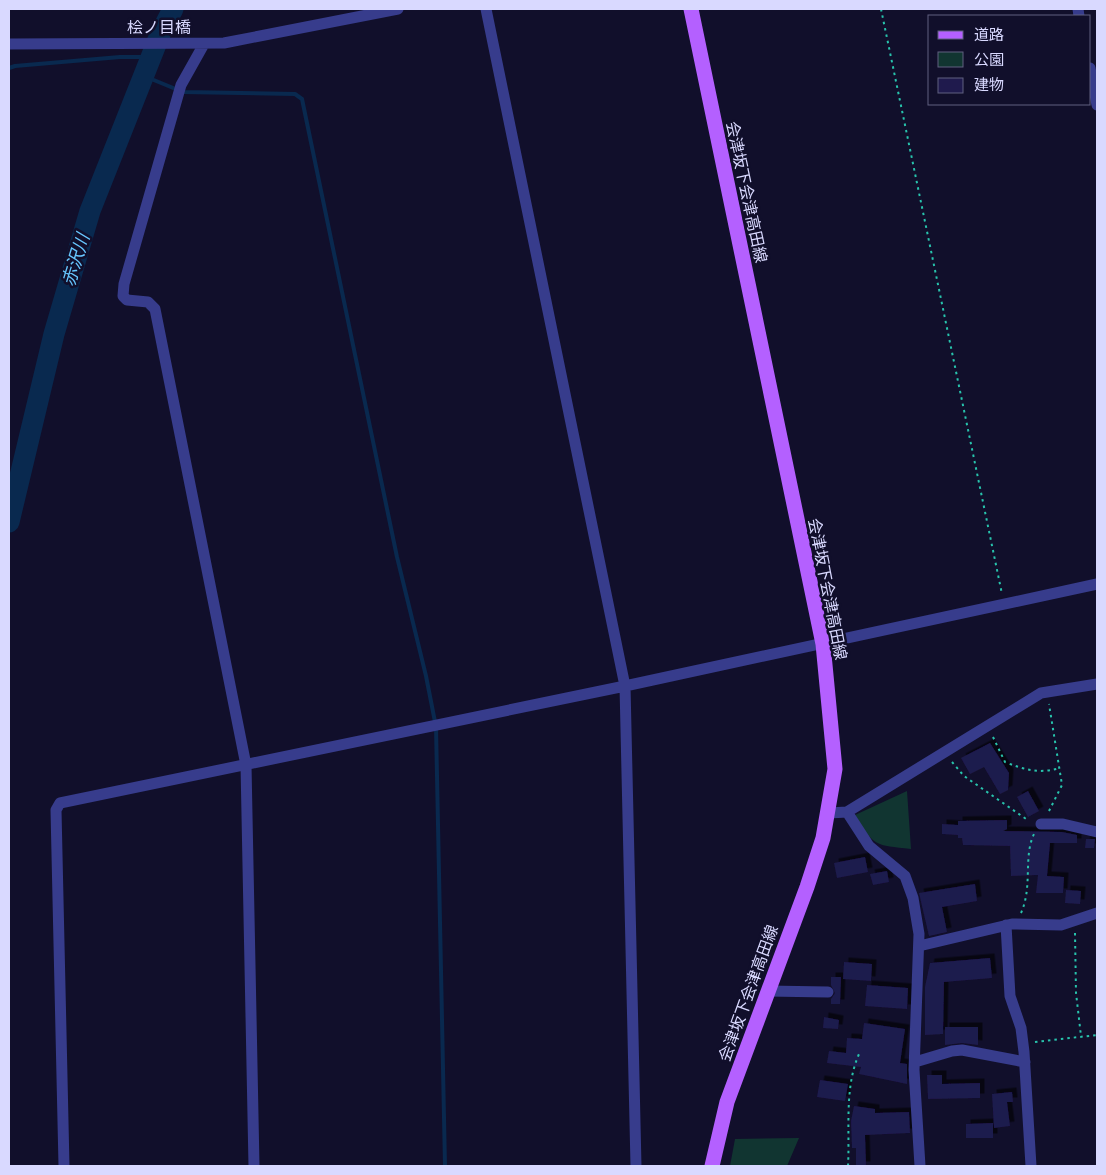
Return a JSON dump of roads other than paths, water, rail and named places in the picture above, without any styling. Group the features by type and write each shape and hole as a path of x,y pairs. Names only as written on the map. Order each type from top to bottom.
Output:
{"main road":[{"name":"会津坂下会津高田線","path":"690,9 823,644 836,769 829,813 807,887 727,1102 712,1166"}],"street":[{"name":"桧ノ目橋","path":"14,44 202,44 245,40 398,9"},
{"path":"486,9 625,686 636,1166"},
{"path":"9,52 14,44"},
{"path":"202,44 181,85 124,284 123,296 127,300 148,302 155,309 246,765 254,1166"},
{"path":"1091,73 1097,105"},
{"path":"64,1166 57,806 60,803 625,686 1097,584"},
{"path":"829,813 847,812 1041,693 1097,684"},
{"path":"847,812 869,846 905,876 913,898 919,946 915,1062 920,1166"},
{"path":"1040,825 1063,824 1097,832"},
{"path":"919,946 1011,924 1068,923 1097,912"},
{"path":"1011,924 1010,996 1023,1042 1031,1166"},
{"path":"767,991 828,992"},
{"path":"915,1062 952,1051 962,1050 1025,1062"}],"waterway":[{"name":"赤沢川","path":"9,522 54,334 90,211 161,32 173,9"},
{"path":"9,68 120,57 151,57"},
{"path":"144,76 183,92 295,94 302,99 397,557 426,676 436,727 445,1166"}]}
